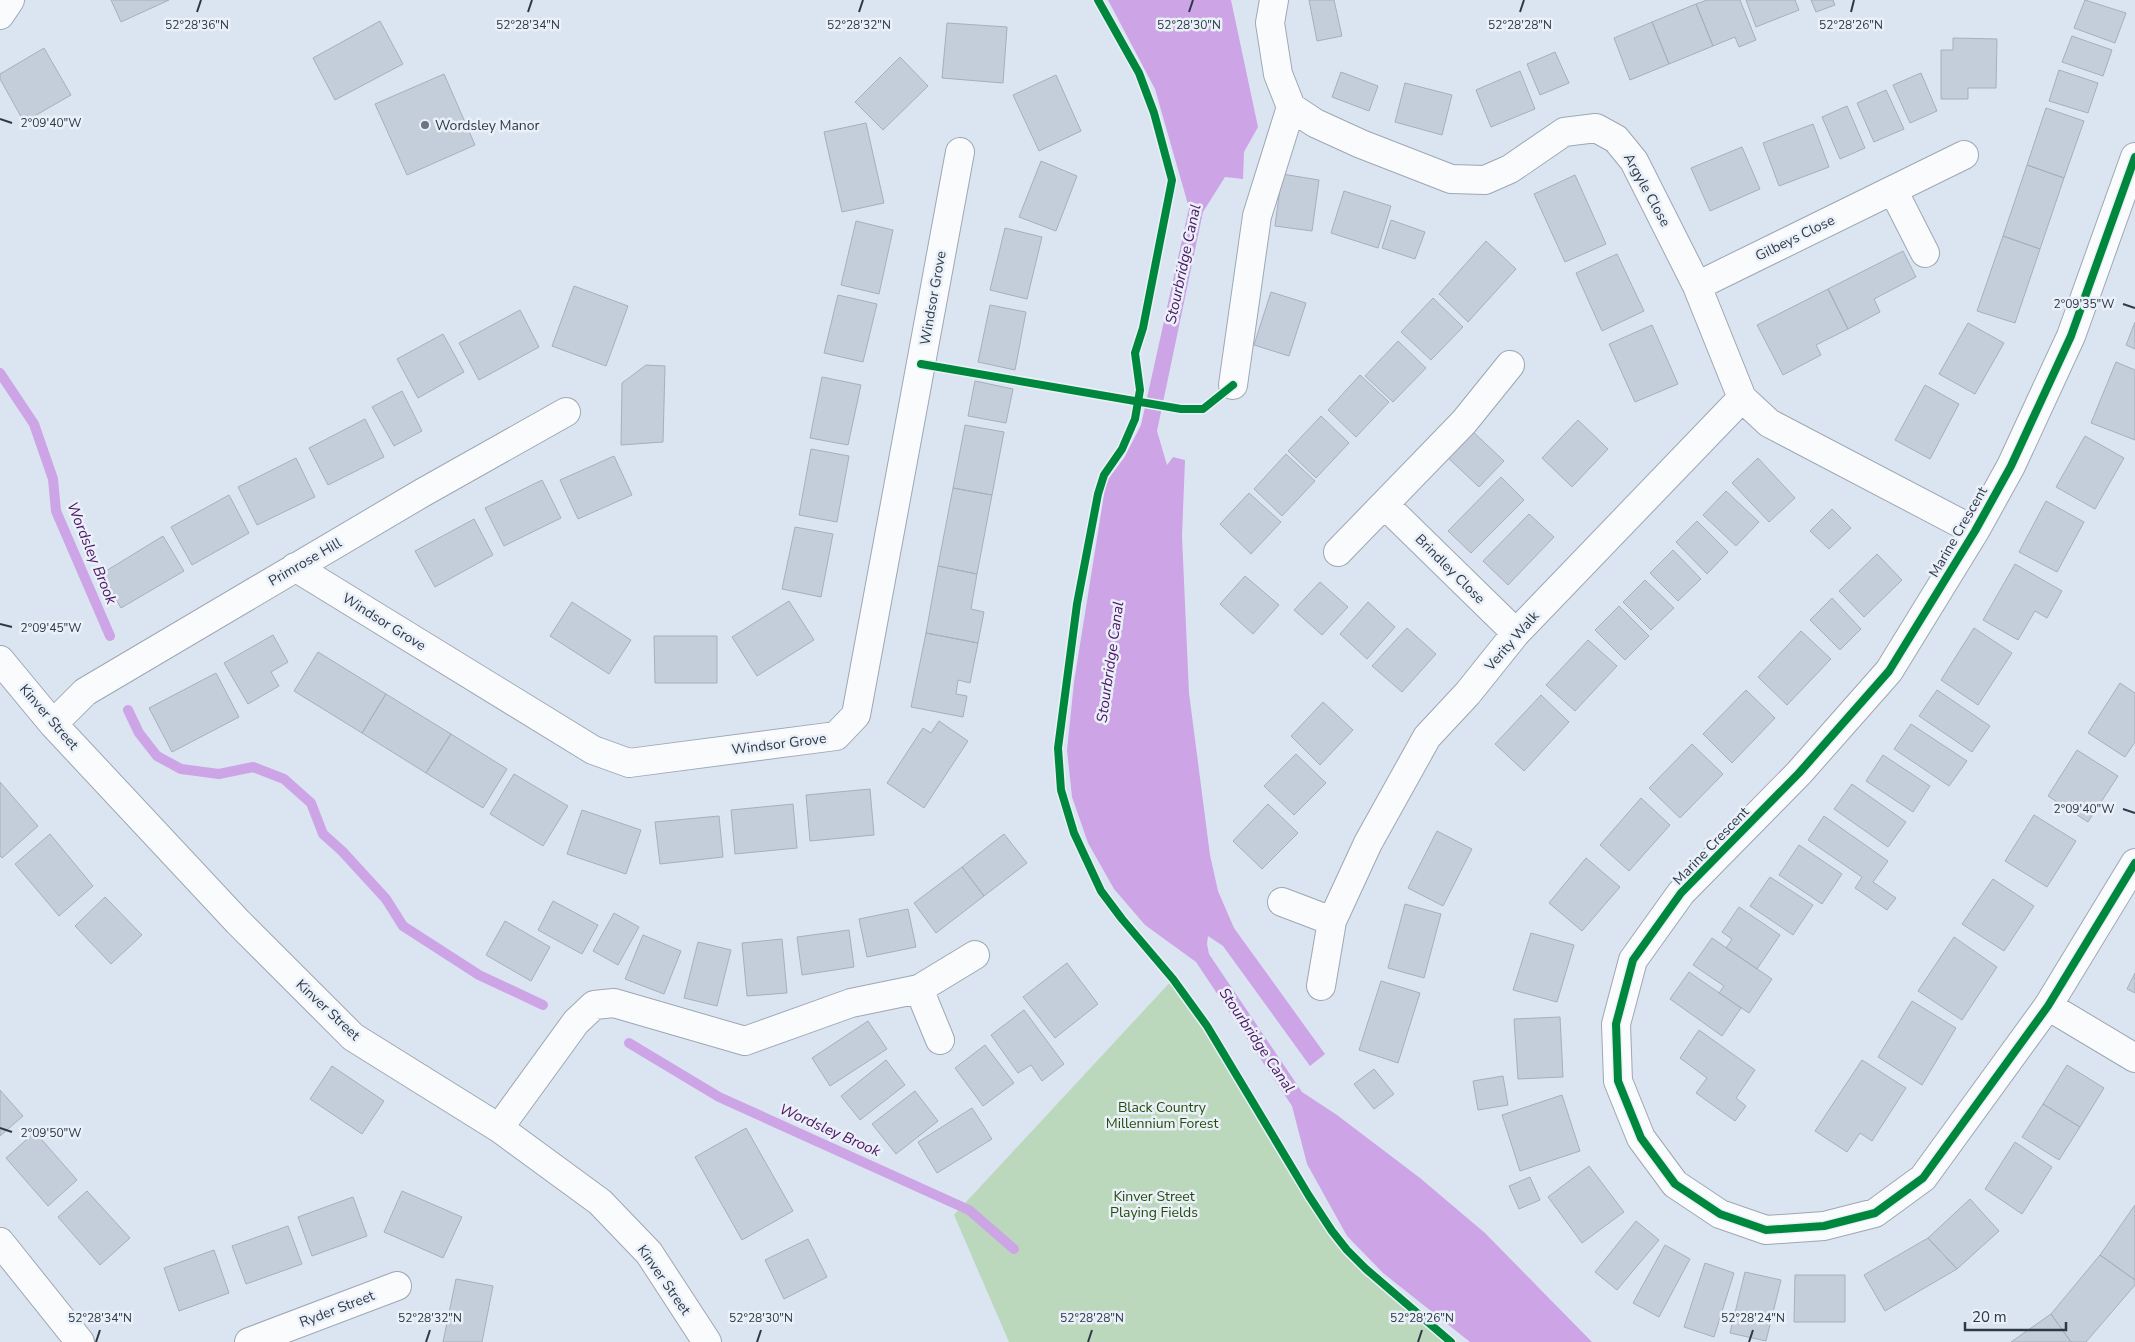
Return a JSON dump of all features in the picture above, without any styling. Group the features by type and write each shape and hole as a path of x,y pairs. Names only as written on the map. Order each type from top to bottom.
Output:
{"street":[{"path":"0,15 10,0"},
{"path":"1233,385 1257,216 1291,107 1278,74 1270,23 1274,0"},
{"name":"Argyle Close","path":"1291,107 1314,123 1361,144 1451,178 1485,180 1510,169 1564,132 1596,128 1616,139 1634,161 1696,286 1742,398 1769,423 1975,531"},
{"name":"Windsor Grove","path":"295,567 592,750 629,763 836,736 856,715 960,152"},
{"name":"Gilbeys Close","path":"1696,286 1964,155"},
{"name":"Marine Crescent","path":"2135,157 2071,336 2011,466 1975,531 1889,671 1799,773 1681,893 1633,960 1616,1024 1618,1081 1641,1138 1674,1184 1720,1214 1766,1230 1824,1226 1875,1213 1923,1178 2048,1006 2135,862"},
{"path":"1893,190 1925,253"},
{"path":"1338,552 1424,461 1464,422 1510,365"},
{"name":"Verity Walk","path":"1321,986 1332,921 1368,843 1427,737 1468,694 1516,634 1742,398"},
{"name":"Primrose Hill","path":"53,724 85,692 295,567 566,412"},
{"name":"Brindley Close","path":"1385,504 1516,634"},
{"name":"Kinver Street","path":"0,660 53,724 238,922 353,1037 499,1128 600,1202 649,1253 707,1342"},
{"path":"1282,902 1332,921"},
{"path":"499,1128 576,1022 594,1005 614,1003 745,1041 851,1003 919,989 975,955"},
{"path":"919,989 940,1040"},
{"path":"2048,1006 2135,1058"},
{"path":"0,1242 80,1342"},
{"name":"Ryder Street","path":"249,1342 397,1286"}],"green space":[{"name":"Kinver Street Playing Fields","path":"1173,979 1207,1026 1309,1196 1347,1250 1366,1269 1454,1342 1009,1342 954,1215"}],"water":[{"name":"Stourbridge Canal","path":"1108,0 1231,0 1258,127 1244,152 1243,179 1225,177 1203,212 1157,431 1167,465 1173,457 1185,460 1182,536 1189,693 1210,855 1218,891 1234,928 1325,1054 1310,1066 1223,946 1208,936 1209,954 1302,1092 1337,1115 1420,1178 1485,1233 1592,1342 1470,1342 1383,1273 1347,1236 1307,1164 1292,1106 1196,962 1145,925 1114,889 1088,843 1072,797 1067,750 1074,682 1106,482 1124,458 1141,425 1189,208 1155,89"}],"building":[{"path":"111,0 169,0 121,22"},
{"path":"1309,0 1334,0 1342,36 1317,41"},
{"path":"1707,0 1740,0 1756,40 1739,47 1735,37 1713,46 1696,4"},
{"path":"1746,0 1795,0 1799,10 1756,27"},
{"path":"1811,0 1833,0 1835,5 1816,12"},
{"path":"2085,0 2126,13 2115,43 2074,28"},
{"path":"1696,4 1713,46 1669,64 1652,22"},
{"path":"380,21 403,64 335,100 313,58"},
{"path":"1652,22 1669,64 1630,80 1614,38"},
{"path":"947,23 1007,27 1003,83 942,78"},
{"path":"2072,36 2112,50 2103,76 2062,62"},
{"path":"1953,38 1997,39 1996,88 1968,88 1968,99 1941,99 1941,50 1953,50"},
{"path":"44,48 71,95 24,122 0,79 0,74"},
{"path":"1555,52 1569,83 1540,95 1527,64"},
{"path":"900,57 928,86 883,130 855,102"},
{"path":"2059,70 2098,83 2088,113 2049,101"},
{"path":"1520,71 1535,109 1491,127 1476,90"},
{"path":"1341,72 1378,86 1369,111 1332,97"},
{"path":"1921,73 1937,111 1910,123 1893,85"},
{"name":"Wordsley Manor","path":"444,74 475,145 407,175 375,104"},
{"path":"1056,75 1081,131 1039,151 1013,95"},
{"path":"1405,83 1452,95 1442,135 1395,122"},
{"path":"1886,90 1904,129 1874,142 1857,103"},
{"path":"1847,106 1865,148 1840,159 1822,117"},
{"path":"2046,108 2084,121 2064,178 2027,165"},
{"path":"866,123 884,203 842,212 824,132"},
{"path":"1813,124 1829,167 1779,186 1763,143"},
{"path":"1742,147 1760,189 1710,211 1691,168"},
{"path":"1041,161 1077,176 1056,231 1019,217"},
{"path":"2027,165 2064,178 2040,249 2003,236"},
{"path":"1282,174 1319,180 1312,231 1275,226"},
{"path":"1575,175 1606,244 1565,262 1534,194"},
{"path":"1344,191 1391,206 1378,248 1331,233"},
{"path":"1391,220 1425,232 1415,259 1382,248"},
{"path":"856,221 893,230 879,294 841,285"},
{"path":"1005,228 1042,237 1027,299 990,290"},
{"path":"2003,236 2040,249 2015,323 1977,311"},
{"path":"1486,241 1516,269 1468,322 1439,294"},
{"path":"1903,251 1916,277 1874,299 1880,312 1848,329 1828,289"},
{"path":"1617,254 1644,311 1602,331 1576,273"},
{"path":"574,286 628,306 606,366 552,346"},
{"path":"1828,289 1848,329 1816,345 1821,355 1783,375 1757,325"},
{"path":"1271,292 1306,303 1289,356 1254,345"},
{"path":"838,295 877,304 863,362 824,353"},
{"path":"1433,298 1463,327 1431,360 1401,332"},
{"path":"990,305 1026,312 1015,370 978,362"},
{"path":"520,310 539,347 479,380 459,343"},
{"path":"2135,322 2135,349 2126,345"},
{"path":"1968,323 2004,343 1975,394 1939,374"},
{"path":"1652,325 1678,384 1635,402 1609,344"},
{"path":"443,334 464,372 418,398 397,359"},
{"path":"1398,341 1426,368 1393,402 1365,376"},
{"path":"2116,362 2135,370 2135,440 2091,423"},
{"path":"646,365 665,366 663,442 621,445 622,383"},
{"path":"1360,375 1389,402 1356,437 1328,410"},
{"path":"822,377 861,385 848,445 810,438"},
{"path":"975,381 1013,389 1006,423 968,416"},
{"path":"1925,385 1959,404 1930,459 1895,440"},
{"path":"402,391 422,431 394,446 372,407"},
{"path":"1321,416 1349,443 1316,478 1288,451"},
{"path":"365,419 384,457 328,485 309,448"},
{"path":"1578,420 1608,449 1572,487 1542,458"},
{"path":"965,425 1004,432 992,495 953,488"},
{"path":"1470,429 1504,461 1479,487 1445,455"},
{"path":"2085,436 2124,458 2095,509 2056,487"},
{"path":"811,449 849,456 837,522 799,515"},
{"path":"1286,454 1315,481 1282,516 1254,489"},
{"path":"614,456 632,495 578,519 560,480"},
{"path":"296,458 315,497 257,525 238,487"},
{"path":"1758,458 1795,498 1769,522 1732,483"},
{"path":"1501,477 1524,500 1471,553 1448,531"},
{"path":"542,480 561,518 504,546 485,508"},
{"path":"953,488 992,495 977,574 938,566"},
{"path":"1726,491 1759,522 1736,546 1703,515"},
{"path":"1249,493 1281,522 1251,554 1220,524"},
{"path":"229,495 249,533 192,565 171,527"},
{"path":"2046,501 2084,522 2057,572 2019,552"},
{"path":"1832,509 1851,528 1829,549 1810,531"},
{"path":"1529,514 1554,537 1508,585 1483,561"},
{"path":"474,519 493,555 435,587 415,551"},
{"path":"1697,521 1728,552 1707,574 1676,542"},
{"path":"795,527 833,534 821,597 782,589"},
{"path":"163,536 184,571 121,608 101,574"},
{"path":"1673,550 1701,579 1678,601 1650,573"},
{"path":"1877,554 1902,580 1864,617 1839,591"},
{"path":"2015,564 2062,591 2047,618 2035,611 2018,640 1983,620"},
{"path":"938,566 977,574 971,609 984,612 978,643 926,633"},
{"path":"1245,576 1279,605 1253,634 1220,604"},
{"path":"1645,580 1674,608 1651,630 1623,602"},
{"path":"1320,582 1348,607 1322,635 1294,610"},
{"path":"1832,598 1861,629 1840,650 1810,620"},
{"path":"789,601 814,640 757,676 732,637"},
{"path":"572,602 631,640 609,674 550,636"},
{"path":"1368,602 1395,627 1367,659 1340,634"},
{"path":"1619,606 1649,636 1625,660 1595,630"},
{"path":"1407,628 1436,654 1402,692 1372,666"},
{"path":"1974,628 2012,653 1978,705 1941,680"},
{"path":"1801,631 1831,659 1787,705 1758,677"},
{"path":"926,633 978,643 970,683 958,680 956,694 967,696 963,717 911,707"},
{"path":"273,635 288,662 271,672 279,686 248,704 224,663"},
{"path":"654,636 717,636 717,683 655,683"},
{"path":"1588,640 1617,666 1575,711 1546,685"},
{"path":"318,652 386,694 362,733 294,691"},
{"path":"216,673 239,717 172,752 149,708"},
{"path":"2120,683 2135,693 2135,742 2125,757 2088,733"},
{"path":"1746,690 1775,718 1732,763 1703,734"},
{"path":"1937,690 1990,726 1972,752 1919,716"},
{"path":"386,694 451,734 426,773 362,733"},
{"path":"1541,695 1569,722 1524,771 1495,744"},
{"path":"1323,702 1353,730 1320,765 1291,736"},
{"path":"939,721 968,741 924,808 887,783 923,728 931,733"},
{"path":"1911,724 1967,761 1949,786 1894,749"},
{"path":"451,734 507,769 483,808 426,773"},
{"path":"1692,744 1723,774 1680,818 1649,788"},
{"path":"2077,750 2118,776 2088,822 2048,796"},
{"path":"1296,754 1326,783 1294,815 1264,786"},
{"path":"1883,755 1930,786 1913,812 1866,781"},
{"path":"514,774 568,806 543,846 490,814"},
{"path":"0,782 38,826 2,858 0,856"},
{"path":"1852,784 1906,822 1888,847 1834,809"},
{"path":"870,789 874,835 810,841 806,795"},
{"path":"1641,798 1670,825 1629,871 1600,845"},
{"path":"793,804 797,848 735,854 731,810"},
{"path":"1268,804 1298,833 1262,869 1233,841"},
{"path":"582,810 641,830 626,874 567,854"},
{"path":"2034,815 2076,841 2047,887 2005,861"},
{"path":"719,816 723,857 660,864 655,822"},
{"path":"1824,816 1888,861 1873,882 1896,898 1887,910 1855,888 1862,877 1808,840"},
{"path":"1437,831 1472,849 1443,906 1408,888"},
{"path":"50,834 93,886 59,916 15,864"},
{"path":"1004,834 1027,863 984,896 962,867"},
{"path":"1799,845 1842,874 1822,904 1779,875"},
{"path":"1586,858 1620,887 1582,931 1549,903"},
{"path":"962,867 984,896 936,933 914,903"},
{"path":"1770,877 1813,905 1793,935 1750,906"},
{"path":"1993,879 2034,906 2004,951 1962,924"},
{"path":"105,897 142,935 111,964 75,926"},
{"path":"553,901 598,925 582,954 538,930"},
{"path":"1405,904 1441,914 1424,978 1388,968"},
{"path":"1739,907 1780,935 1757,969 1726,948 1732,939 1722,932"},
{"path":"908,909 916,947 867,957 859,919"},
{"path":"614,913 639,927 618,965 593,951"},
{"path":"505,921 550,947 531,981 486,955"},
{"path":"849,930 854,967 802,975 797,937"},
{"path":"1531,933 1574,945 1557,1002 1513,990"},
{"path":"643,935 681,951 664,994 625,979"},
{"path":"1954,937 1997,967 1962,1020 1918,991"},
{"path":"1712,938 1772,979 1749,1013 1719,993 1724,986 1693,965"},
{"path":"782,939 787,993 747,996 742,943"},
{"path":"698,942 731,950 717,1006 684,998"},
{"path":"1067,963 1098,1004 1055,1038 1023,997"},
{"path":"1689,972 1741,1008 1722,1036 1670,999"},
{"path":"2135,973 2135,993 2127,989"},
{"path":"1381,981 1420,993 1398,1063 1359,1050"},
{"path":"1912,1001 1956,1028 1922,1085 1878,1057"},
{"path":"1024,1010 1064,1064 1042,1081 1031,1065 1018,1073 991,1035"},
{"path":"1560,1017 1563,1077 1518,1079 1514,1019"},
{"path":"868,1021 887,1049 830,1086 812,1058"},
{"path":"1699,1030 1755,1070 1736,1098 1746,1106 1735,1121 1696,1093 1707,1078 1680,1058"},
{"path":"985,1045 1014,1083 983,1106 955,1068"},
{"path":"886,1060 905,1085 860,1120 841,1096"},
{"path":"1862,1060 1906,1088 1872,1141 1860,1133 1847,1152 1815,1131"},
{"path":"2067,1065 2104,1088 2080,1127 2043,1104"},
{"path":"332,1066 384,1101 362,1134 310,1099"},
{"path":"1374,1069 1394,1094 1374,1109 1354,1084"},
{"path":"1503,1076 1508,1105 1478,1110 1473,1081"},
{"path":"0,1090 23,1116 0,1136"},
{"path":"915,1091 938,1121 896,1154 872,1124"},
{"path":"1562,1095 1580,1151 1520,1171 1502,1115"},
{"path":"2043,1104 2080,1127 2059,1160 2022,1137"},
{"path":"972,1108 992,1139 937,1173 918,1142"},
{"path":"746,1128 793,1211 742,1240 695,1157"},
{"path":"35,1132 77,1180 48,1206 6,1158"},
{"path":"2015,1142 2052,1167 2022,1214 1985,1189"},
{"path":"1589,1166 1624,1212 1582,1243 1548,1197"},
{"path":"1530,1177 1540,1200 1519,1209 1509,1186"},
{"path":"87,1191 130,1238 100,1265 58,1217"},
{"path":"402,1191 462,1217 443,1258 384,1232"},
{"path":"353,1197 367,1236 312,1256 298,1217"},
{"path":"1970,1199 1999,1231 1957,1269 1928,1238"},
{"path":"2135,1205 2135,1280 2100,1255"},
{"path":"1636,1221 1659,1240 1617,1290 1595,1272"},
{"path":"288,1226 302,1264 246,1284 232,1246"},
{"path":"1928,1238 1957,1269 1885,1311 1864,1275"},
{"path":"808,1239 827,1277 784,1299 765,1260"},
{"path":"1665,1245 1690,1259 1659,1317 1633,1303"},
{"path":"214,1250 229,1293 179,1311 164,1268"},
{"path":"2100,1255 2135,1280 2135,1285 2086,1342 2071,1342 2051,1314"},
{"path":"1705,1263 1734,1273 1714,1337 1684,1327"},
{"path":"1745,1272 1781,1280 1766,1341 1730,1333"},
{"path":"1795,1275 1845,1275 1845,1322 1794,1322"},
{"path":"456,1279 493,1286 482,1342 443,1342"},
{"path":"2051,1314 2071,1342 2011,1342"}],"waterway":[{"name":"Wordsley Brook","path":"0,373 34,424 53,479 56,511 110,636"},
{"name":"Wordsley Brook","path":"128,710 139,733 157,756 181,769 219,774 253,767 284,779 311,803 323,834 342,851 386,899 403,926 479,975 543,1005"},
{"name":"Wordsley Brook","path":"629,1043 719,1097 969,1210 1014,1249"}],"cycle path":[{"path":"1098,0 1139,73 1154,113 1172,180 1143,328 1135,353 1140,390 1135,419 1122,449 1104,475 1098,494 1077,604 1058,748 1061,790 1074,833 1101,891 1173,979 1207,1026 1332,1231 1366,1269 1451,1342"},
{"path":"2135,157 2071,336 2011,466 1975,531 1889,671 1799,773 1681,893 1633,960 1616,1024 1618,1081 1641,1138 1675,1184 1720,1214 1766,1230 1824,1226 1875,1213 1923,1178 2048,1006 2135,863"},
{"path":"921,364 1181,409 1203,409 1233,385"}],"place":[{"name":"Wordsley Manor","path":"425,125"}],"park label":[{"name":"Black Country Millennium Forest","path":"1162,1116"}]}
